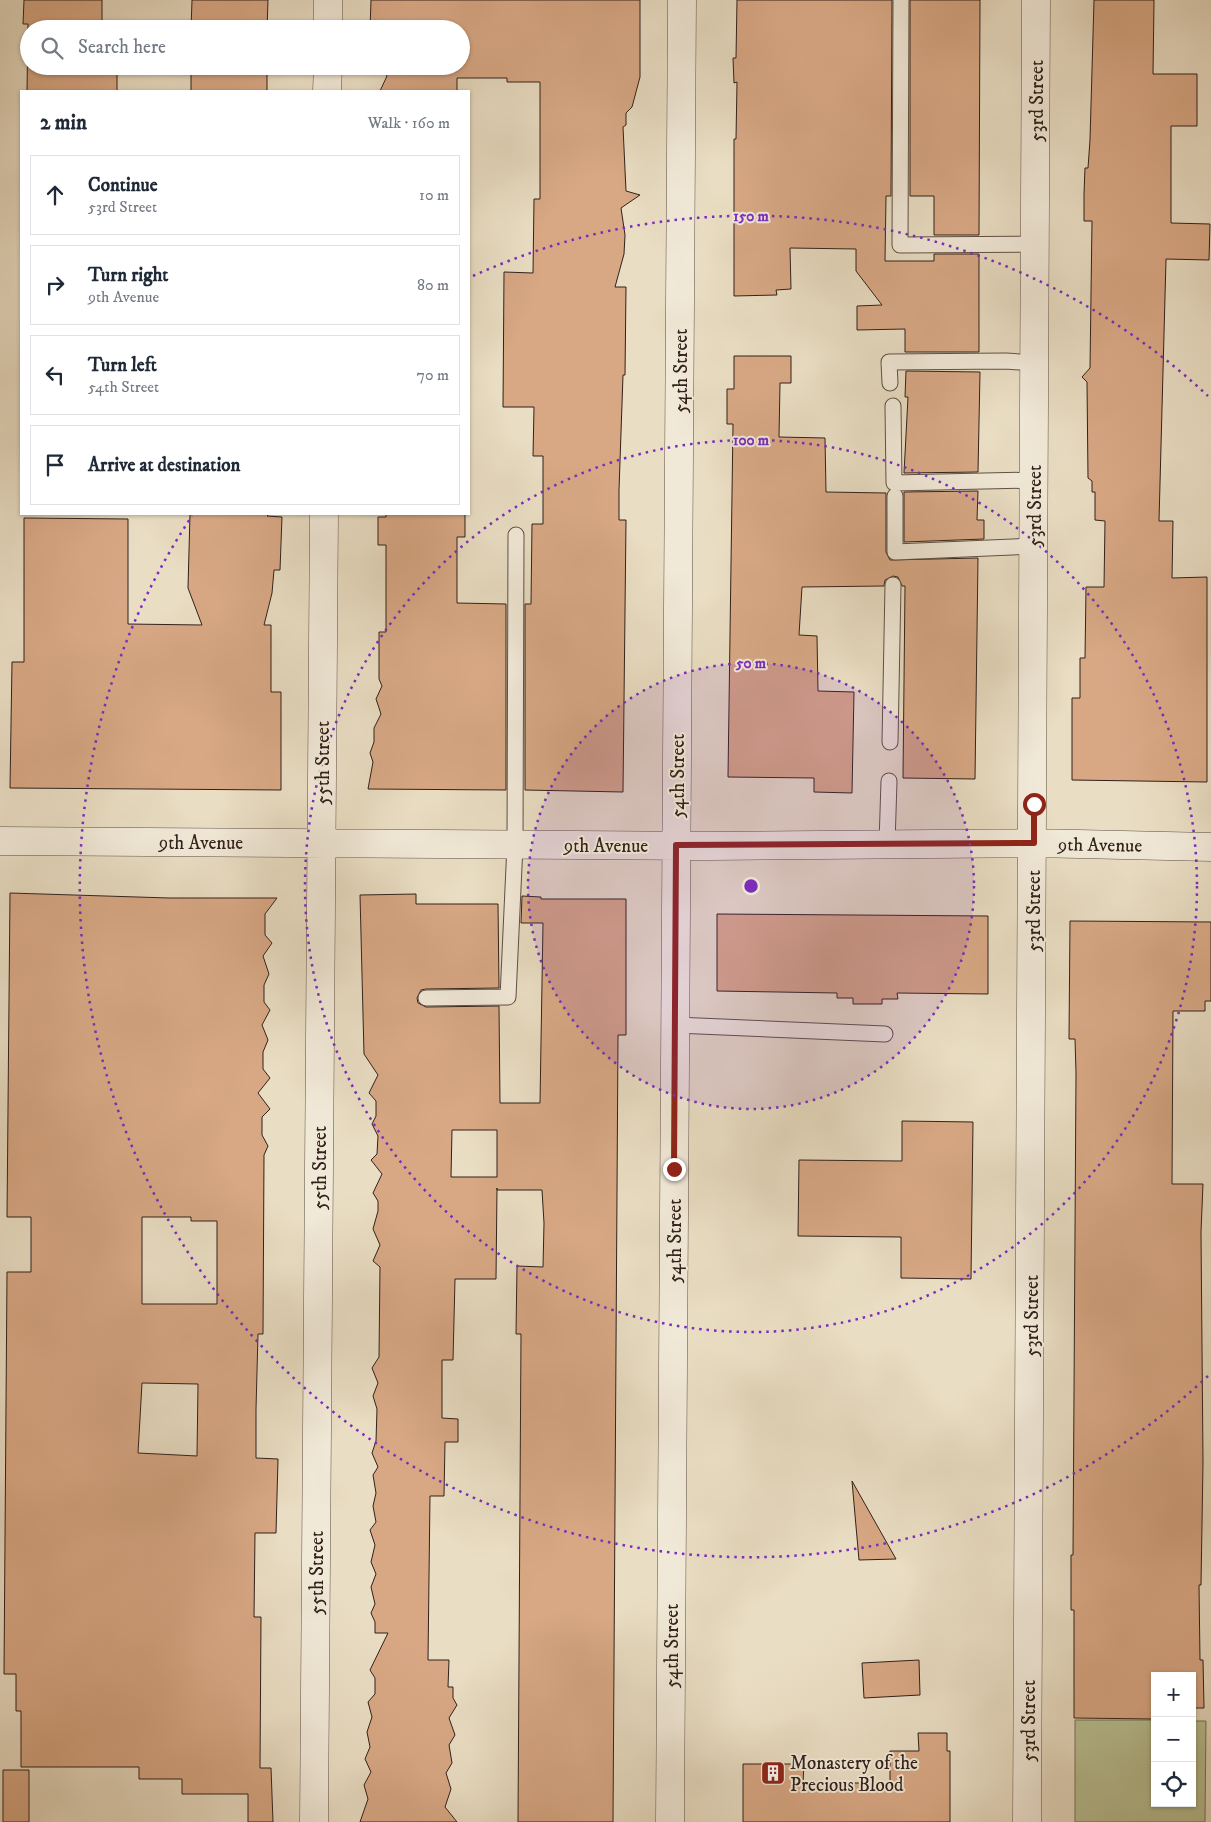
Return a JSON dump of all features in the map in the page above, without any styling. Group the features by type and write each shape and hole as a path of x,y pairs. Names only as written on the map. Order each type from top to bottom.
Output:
{"street":[{"path":"328,0 328,20"},
{"name":"54th Street","path":"670,1822 682,0"},
{"name":"53rd Street","path":"1027,1822 1034,843 1036,0"},
{"path":"327,90 328,75"},
{"name":"55th Street","path":"314,1822 324,515"},
{"name":"9th Avenue","path":"0,841 676,845 1034,843 1211,847"}],"lane":[{"path":"901,0 900,245 1035,244"},
{"path":"890,383 889,362 1006,361 1034,363"},
{"path":"892,406 894,483 1034,480"},
{"path":"895,496 895,552 1034,546"},
{"path":"426,998 508,997 515,844 516,535"},
{"path":"890,742 893,585"},
{"path":"887,844 889,781"},
{"path":"675,1025 884,1034"}],"green space":[{"path":"1075,1720 1151,1720 1151,1807 1196,1807 1196,1721 1206,1721 1205,1822 1075,1822"}],"building":[{"path":"24,0 102,0 102,20 23,20"},
{"path":"192,0 268,0 267,20 191,20"},
{"path":"371,0 640,0 640,77 632,107 626,113 626,125 623,127 626,191 640,195 621,208 625,235 624,254 615,287 626,287 625,375 623,375 619,490 619,520 626,520 623,792 525,790 525,604 531,604 532,524 543,524 543,456 533,456 534,407 503,407 504,272 533,273 534,199 540,199 540,82 507,82 507,78 457,78 457,90 380,90 386,75 470,75 470,20 370,20"},
{"path":"737,0 892,0 891,196 886,196 885,261 934,261 934,254 979,254 979,352 905,352 905,329 857,330 857,306 882,305 856,271 856,249 790,248 791,289 776,290 777,295 734,296 734,139 736,139 737,82 734,83 733,58 736,58"},
{"path":"910,0 980,0 979,235 934,235 934,196 910,196"},
{"path":"1094,0 1154,0 1153,74 1197,74 1197,126 1171,126 1171,223 1210,224 1209,260 1166,259 1159,521 1173,521 1172,578 1207,577 1207,782 1072,780 1072,698 1080,698 1080,658 1085,658 1086,587 1104,587 1105,521 1095,520 1095,492 1092,492 1092,481 1088,478 1087,382 1082,377 1090,368 1092,221 1084,221 1084,194 1085,168 1088,168 1090,140"},
{"path":"27,75 117,75 117,90 27,90"},
{"path":"191,75 267,75 267,90 191,90"},
{"path":"734,356 791,356 791,383 780,383 779,437 825,438 826,492 886,493 886,552 890,560 978,558 975,779 903,778 905,586 902,586 898,577 893,576 885,580 884,586 802,587 799,635 817,636 818,691 854,692 852,793 814,792 814,778 728,777 733,424 727,424 727,389 734,389"},
{"path":"906,371 980,372 978,472 904,473 908,397 905,397"},
{"path":"978,491 977,520 984,520 984,539 904,542 904,492"},
{"path":"190,515 268,515 282,517 280,570 274,570 272,593 264,625 271,625 271,692 281,692 281,790 10,788 12,662 24,662 24,518 128,519 128,624 202,625 188,588"},
{"path":"386,515 465,515 465,537 457,537 457,603 506,604 506,790 368,789 373,762 370,753 374,742 374,728 381,714 376,699 382,686 379,679 379,632 386,632 386,545 378,545 378,517 386,517"},
{"path":"10,893 169,898 277,898 265,914 265,935 272,943 263,956 269,974 264,985 264,1002 270,1010 262,1025 268,1040 263,1052 263,1069 270,1078 258,1093 270,1109 262,1117 262,1135 268,1146 264,1155 263,1334 258,1334 256,1409 256,1458 278,1459 276,1533 255,1533 254,1617 261,1617 260,1768 271,1768 273,1822 248,1822 248,1794 182,1794 182,1779 139,1779 139,1767 21,1767 21,1711 16,1711 16,1674 4,1674 7,1272 31,1272 31,1217 7,1217","holes":["142,1217 191,1217 191,1221 217,1221 217,1304 142,1304","142,1383 198,1384 197,1456 138,1453"]},
{"path":"416,894 416,904 498,904 499,988 426,989 421,990 417,998 418,1003 426,1007 499,1006 500,1103 540,1103 543,923 521,923 522,896 541,897 541,899 626,899 626,1035 618,1035 613,1822 518,1822 521,1334 516,1334 517,1266 543,1267 544,1223 542,1190 497,1190 497,1188 496,1279 455,1279 453,1360 442,1360 442,1418 458,1419 458,1442 445,1442 444,1496 430,1496 428,1660 449,1660 448,1687 453,1687 453,1698 457,1705 449,1718 455,1735 449,1745 452,1763 446,1773 451,1789 445,1807 457,1822 360,1822 368,1799 364,1785 371,1772 365,1759 370,1747 367,1732 372,1717 368,1702 375,1694 375,1678 370,1670 388,1633 375,1633 375,1622 371,1613 375,1604 371,1587 376,1574 371,1562 375,1545 370,1530 376,1522 373,1506 376,1493 373,1475 378,1467 372,1453 376,1441 377,1409 373,1396 378,1383 372,1368 379,1357 380,1267 373,1261 380,1245 373,1229 378,1211 378,1201 373,1193 382,1174 371,1160 377,1154 378,1136 372,1124 376,1116 376,1101 369,1093 378,1075 364,1054 360,895","holes":["452,1130 497,1130 497,1177 451,1177"]},
{"path":"717,914 988,916 988,994 897,993 898,999 882,999 882,1004 853,1004 853,998 837,998 837,993 717,991"},
{"path":"1070,921 1211,922 1211,1001 1205,1001 1205,1011 1173,1011 1172,1184 1203,1184 1201,1232 1203,1462 1201,1585 1199,1585 1200,1660 1203,1660 1204,1708 1196,1708 1196,1672 1151,1672 1151,1719 1074,1718 1074,1610 1071,1610 1071,1555 1073,1555 1076,1073 1075,1039 1069,1039"},
{"path":"902,1121 973,1122 971,1279 901,1278 901,1237 798,1236 799,1160 902,1161"},
{"path":"852,1481 896,1559 859,1560"},
{"path":"919,1660 920,1695 864,1698 862,1663"},
{"name":"Monastery of the Precious Blood","path":"918,1733 947,1733 947,1751 950,1751 950,1822 743,1822 743,1764 804,1764 803,1783 890,1783 890,1751 919,1751"},
{"path":"3,1770 29,1770 29,1822 3,1822"}],"place":[{"name":"Monastery of the Precious Blood","path":"773,1773"}],"route":[{"path":"674,1169 676,845 1034,843 1034,804"}]}
